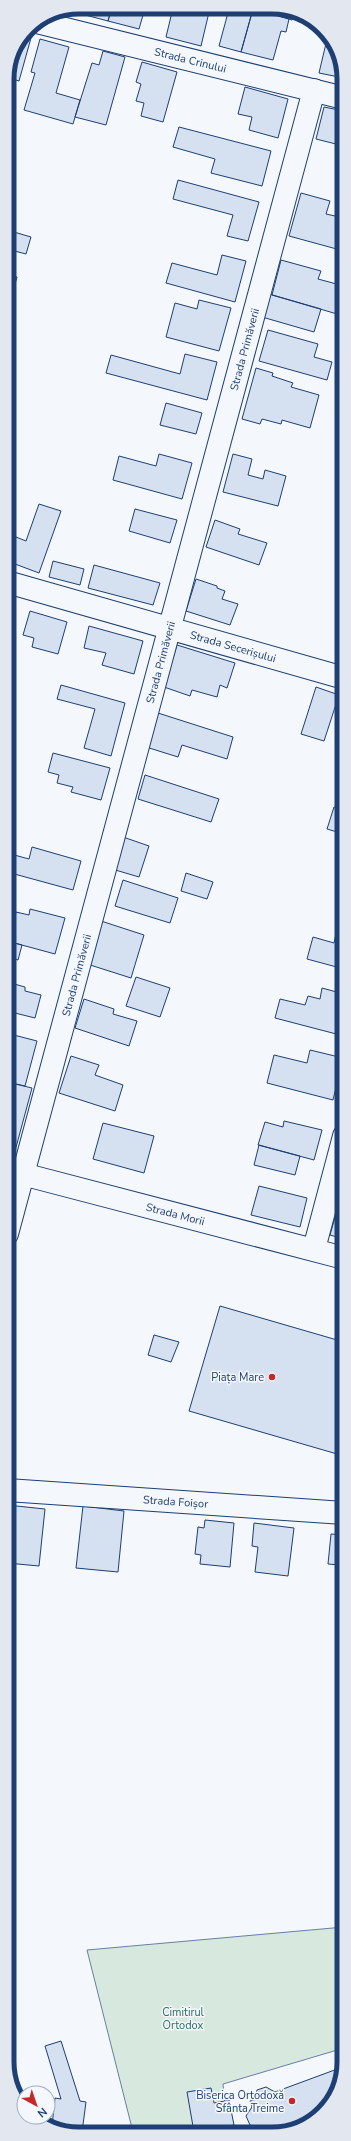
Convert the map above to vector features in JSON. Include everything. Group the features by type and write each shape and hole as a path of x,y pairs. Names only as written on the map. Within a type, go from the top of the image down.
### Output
{"street":[{"name":"Strada Crinului","path":"45,24 337,96"},
{"name":"Strada Primăverii","path":"15,1172 170,629 314,90"},
{"name":"Strada Secerișului","path":"14,584 337,676"},
{"path":"314,1249 337,1162"},
{"name":"Strada Morii","path":"15,1172 337,1256"},
{"name":"Strada Foișor","path":"14,1490 337,1513"}],"green space":[{"name":"Cimitirul Ortodox","path":"337,1928 337,2050 223,2084 227,2127 132,2127 87,1950"}],"building":[{"path":"82,14 110,14 108,21"},
{"path":"110,14 143,14 139,29 108,21"},
{"path":"172,14 209,14 201,46 166,37"},
{"path":"228,14 252,14 241,52 219,46"},
{"path":"252,14 271,14 289,19 286,32 281,31 273,60 241,52"},
{"path":"273,14 289,16 293,17 292,20"},
{"path":"29,38 31,38 19,81 14,79 15,66 19,54"},
{"path":"40,39 69,47 56,93 80,100 73,124 24,110 35,73 31,72"},
{"path":"326,43 335,62 337,77 319,73"},
{"path":"103,51 125,57 106,125 75,117 92,63 99,65"},
{"path":"142,62 177,72 163,122 141,116 144,103 136,101 141,84 136,82"},
{"path":"245,87 288,99 278,138 249,130 252,117 238,114"},
{"path":"324,107 337,110 337,144 316,139"},
{"path":"179,127 271,151 262,186 211,173 215,159 173,147"},
{"path":"178,180 259,202 248,241 227,236 233,215 173,199"},
{"path":"301,193 330,201 326,214 337,216 337,249 289,236"},
{"path":"14,232 31,237 26,254 14,251"},
{"path":"222,255 246,261 235,302 166,283 172,263 217,275"},
{"path":"281,260 321,271 318,279 337,284 337,314 272,295"},
{"path":"14,276 17,277 14,288"},
{"path":"269,294 321,309 314,332 262,317"},
{"path":"199,300 231,308 219,351 166,337 175,303 197,309"},
{"path":"268,330 318,344 314,357 332,362 327,380 259,361"},
{"path":"185,354 217,362 207,400 106,373 111,355 180,374"},
{"path":"256,368 273,373 272,376 293,383 291,387 319,395 310,428 282,420 281,424 262,419 260,424 242,419"},
{"path":"166,403 202,413 196,434 160,425"},
{"path":"159,454 192,463 182,499 113,480 119,456 156,466"},
{"path":"233,454 252,459 248,475 263,479 265,470 286,476 278,506 223,492"},
{"path":"39,504 61,511 39,573 14,564 14,542 16,537 26,541"},
{"path":"135,509 177,520 170,543 129,531"},
{"path":"215,520 240,529 238,534 267,543 259,565 206,547"},
{"path":"53,561 84,569 80,585 49,577"},
{"path":"94,565 160,583 153,605 88,588"},
{"path":"196,579 217,586 217,588 225,591 222,599 238,604 230,625 186,611"},
{"path":"30,611 67,622 58,654 32,647 34,638 23,635"},
{"path":"89,626 143,641 134,674 102,665 106,653 84,648"},
{"path":"177,645 235,663 227,688 220,685 217,697 192,690 190,696 164,687"},
{"path":"61,685 125,703 111,756 84,748 95,709 57,699"},
{"path":"316,687 337,694 337,701 324,741 301,734"},
{"path":"158,713 233,737 227,759 182,745 178,757 146,747"},
{"path":"53,753 110,768 101,800 71,792 73,787 57,783 59,775 48,772"},
{"path":"145,775 219,799 211,822 138,799"},
{"path":"334,807 337,808 337,832 327,829"},
{"path":"123,837 149,846 139,877 112,869"},
{"path":"32,847 81,861 73,890 14,874 14,855 29,859"},
{"path":"186,873 213,882 207,899 181,891"},
{"path":"123,880 178,898 170,923 115,906"},
{"path":"30,909 65,918 55,954 14,943 14,920 16,912 29,915"},
{"path":"101,921 144,935 131,978 87,964"},
{"path":"337,929 337,967 307,959 313,937 334,943"},
{"path":"14,943 22,945 18,960 14,959"},
{"path":"136,977 170,988 160,1017 126,1006"},
{"path":"14,984 25,987 25,991 41,995 35,1018 14,1013"},
{"path":"322,988 337,992 337,1034 275,1018 280,999 305,1005 308,996 320,999"},
{"path":"84,999 114,1009 113,1014 137,1021 129,1046 75,1028"},
{"path":"14,1035 37,1041 25,1086 14,1084"},
{"path":"310,1050 337,1057 337,1083 333,1100 267,1083 274,1055 307,1063"},
{"path":"71,1056 99,1065 95,1075 123,1085 115,1111 59,1093"},
{"path":"14,1084 32,1088 14,1151"},
{"path":"284,1121 322,1130 314,1160 258,1145 265,1122 283,1127"},
{"path":"103,1123 154,1136 144,1173 93,1159"},
{"path":"259,1145 300,1156 295,1175 254,1165"},
{"path":"259,1186 307,1198 300,1227 251,1215"},
{"path":"337,1210 337,1237 330,1235"},
{"name":"Piața Mare","path":"220,1306 337,1340 337,1454 189,1411"},
{"path":"154,1335 179,1342 171,1362 148,1355"},
{"path":"14,1506 45,1509 39,1566 14,1564"},
{"path":"83,1506 124,1511 118,1572 76,1568"},
{"path":"205,1520 234,1523 230,1567 200,1564 201,1555 195,1554 198,1527 204,1528"},
{"path":"254,1523 294,1528 288,1576 255,1572 258,1547 252,1546"},
{"path":"331,1534 337,1534 337,1565 328,1564"},
{"path":"61,2041 80,2101 86,2102 83,2127 66,2126 56,2123 56,2098 61,2099 45,2046"},
{"name":"Biserica Ortodoxă Sfânta Treime","path":"336,2069 334,2083 328,2095 312,2114 287,2125 256,2127 250,2125 246,2116 252,2107 250,2101 254,2100 257,2090 266,2087 275,2092"},
{"path":"211,2088 214,2103 229,2100 234,2125 223,2127 193,2127 187,2092"}],"place":[{"name":"Piața Mare","path":"272,1377"},
{"name":"Biserica Ortodoxă Sfânta Treime","path":"292,2101"}]}
